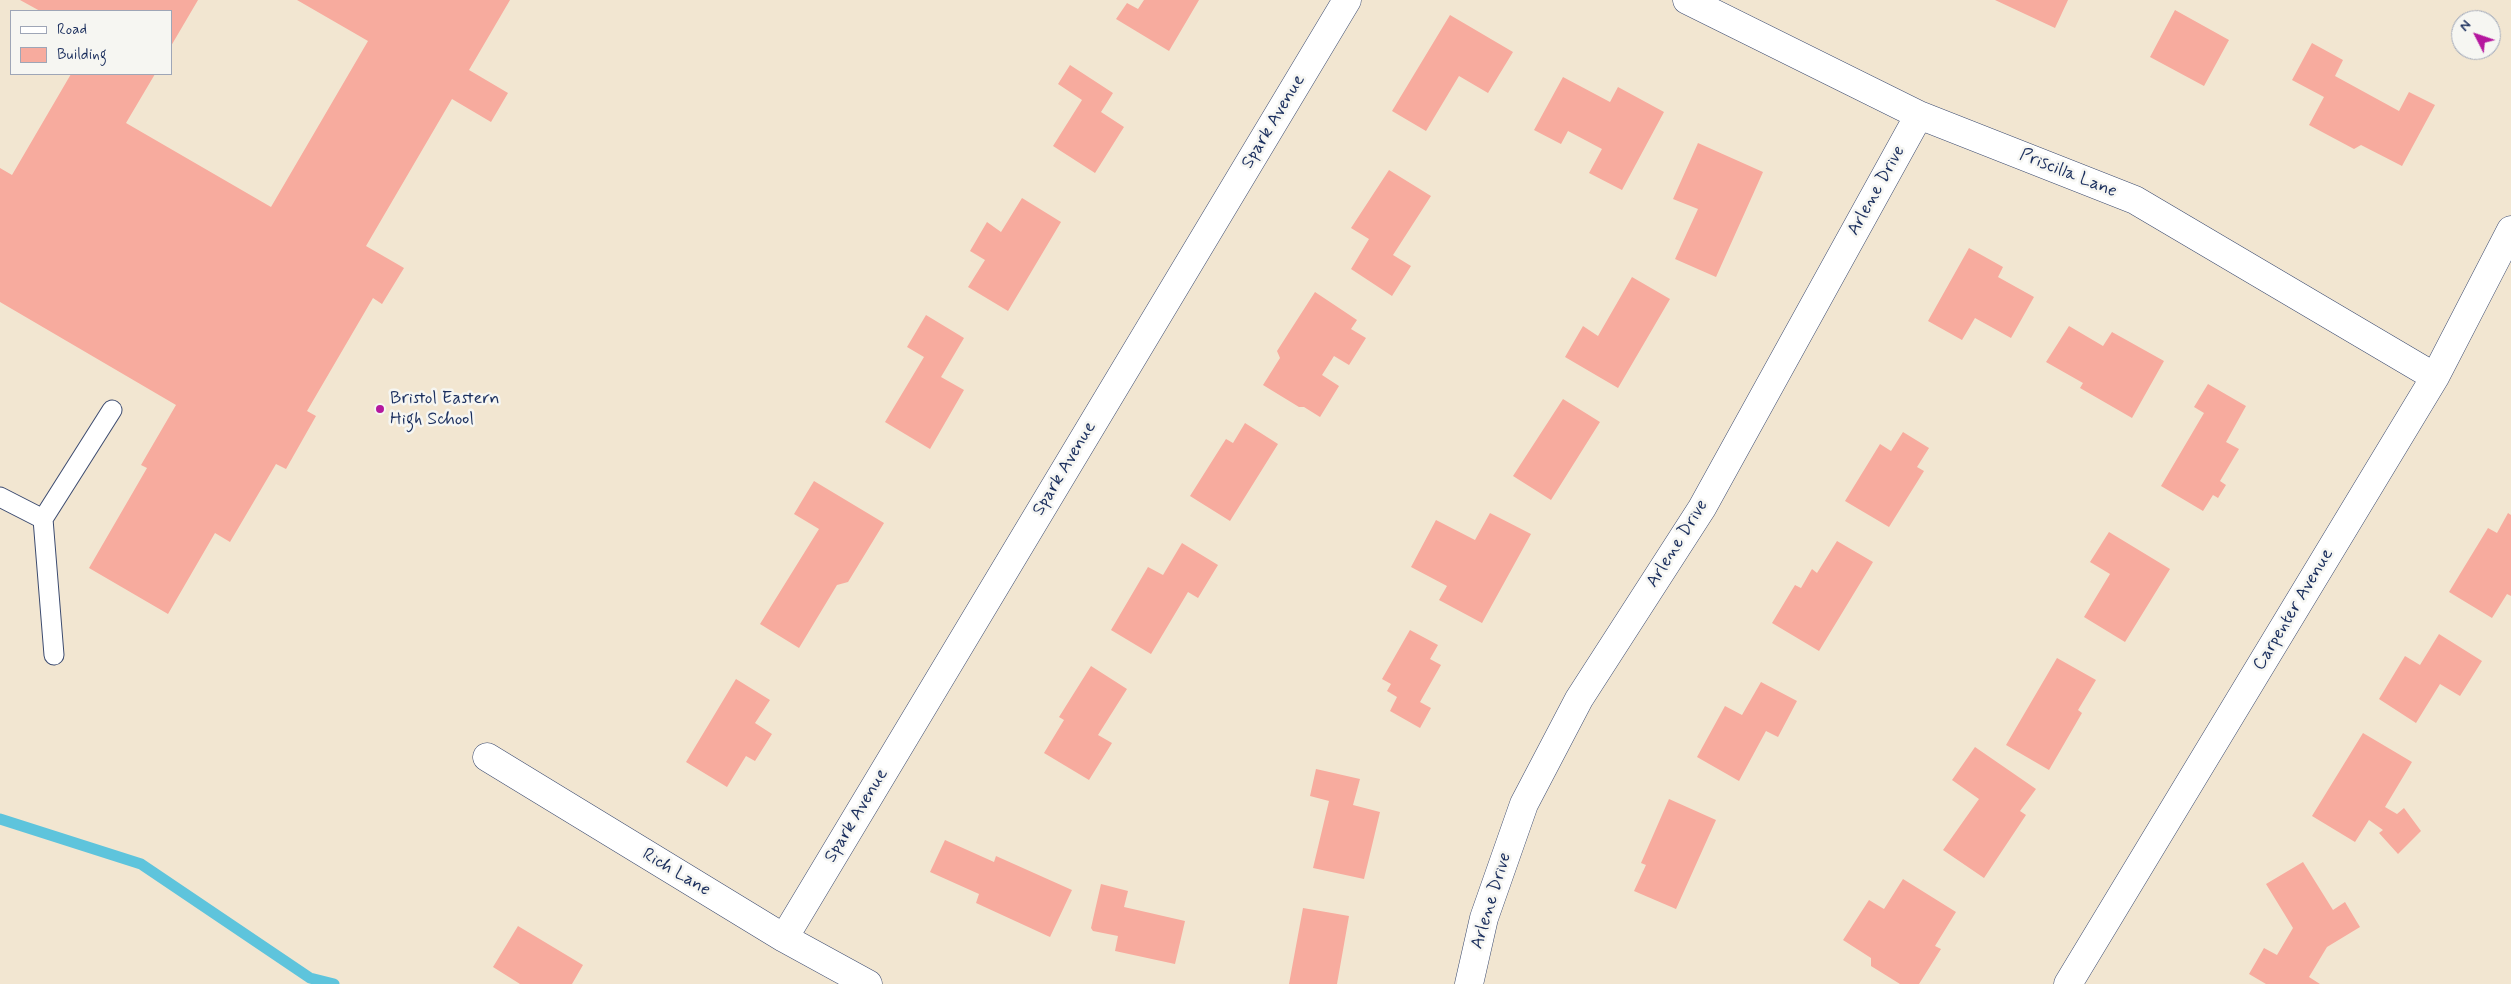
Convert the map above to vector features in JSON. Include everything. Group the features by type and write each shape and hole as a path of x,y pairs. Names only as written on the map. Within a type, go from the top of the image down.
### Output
{"street":[{"name":"Spark Avenue","path":"784,938 1347,0"},
{"name":"Priscilla Lane","path":"1687,0 1918,115 2135,200 2435,377"},
{"name":"Arlene Drive","path":"1469,984 1484,918 1528,796 1579,699 1702,508 1918,115"},
{"name":"Carpenter Avenue","path":"2068,984 2435,377 2511,230"},
{"name":"Rich Lane","path":"487,757 784,938 868,984"}],"lane":[{"path":"54,655 43,519 112,410"},
{"path":"0,497 43,519"}],"building":[{"path":"20,0 198,0 172,44 172,10 38,10"},
{"path":"297,0 510,0 469,70 508,93 491,122 452,99 366,246 404,268 382,304 373,298 307,411 316,416 286,469 276,464 230,542 215,533 168,614 89,568 147,468 141,465 176,405 0,302 0,168 12,175 70,75 154,75 126,123 271,207 368,41"},
{"path":"1144,0 1199,0 1169,51 1116,19 1127,3 1138,9"},
{"path":"1995,0 2068,0 2055,28"},
{"path":"2175,10 2229,40 2204,86 2150,57"},
{"path":"1450,15 1513,52 1488,93 1459,76 1426,131 1392,111"},
{"path":"2312,43 2343,60 2335,76 2399,111 2409,92 2435,105 2402,166 2361,145 2354,149 2309,125 2324,97 2292,80"},
{"path":"1070,65 1113,93 1101,112 1124,127 1095,173 1053,146 1082,100 1058,84"},
{"path":"1563,77 1610,102 1618,87 1664,112 1622,190 1589,173 1602,149 1568,131 1561,144 1534,130"},
{"path":"1698,143 1763,172 1716,277 1675,259 1698,209 1673,199"},
{"path":"1389,170 1431,196 1393,255 1411,266 1392,296 1351,269 1369,239 1351,228"},
{"path":"1022,198 1061,222 1008,311 968,287 985,260 970,251 987,222 1001,232"},
{"path":"1969,248 2003,267 1998,277 2034,297 2011,338 1975,318 1962,340 1928,321"},
{"path":"1632,277 1670,299 1618,388 1565,357 1583,326 1598,336"},
{"path":"1315,292 1357,320 1351,329 1366,338 1349,365 1334,356 1322,375 1339,386 1320,417 1304,407 1299,407 1263,385 1280,358 1277,351"},
{"path":"926,315 964,338 941,377 964,390 930,449 885,422 924,357 907,347"},
{"path":"2069,326 2103,346 2112,332 2164,361 2132,418 2080,388 2083,383 2046,362"},
{"path":"2208,384 2246,406 2226,442 2239,449 2220,481 2226,485 2218,498 2213,495 2203,511 2161,486 2204,413 2194,407"},
{"path":"1563,399 1600,422 1551,500 1513,476"},
{"path":"1245,423 1278,444 1230,521 1190,496 1226,439 1233,443"},
{"path":"1903,432 1929,448 1917,467 1924,471 1889,527 1845,501 1880,444 1891,451"},
{"path":"814,481 884,523 848,582 837,585 799,648 760,624 819,529 794,514"},
{"path":"1490,513 1531,534 1482,623 1439,600 1447,586 1411,567 1436,520 1475,540"},
{"path":"2508,513 2511,515 2511,596 2507,594 2492,618 2449,592 2488,528 2497,533"},
{"path":"2109,532 2170,569 2125,642 2084,617 2110,574 2090,562"},
{"path":"1837,541 1873,562 1819,651 1772,623 1795,585 1801,588 1812,569 1817,573"},
{"path":"1182,543 1218,565 1198,598 1188,592 1151,654 1111,630 1148,567 1163,575"},
{"path":"1410,630 1438,645 1430,659 1441,665 1420,702 1431,708 1420,728 1390,711 1397,697 1387,691 1391,684 1382,679"},
{"path":"2439,634 2482,661 2460,696 2440,684 2416,723 2379,699 2405,656 2420,665"},
{"path":"2057,658 2096,680 2078,710 2082,713 2049,770 2006,745"},
{"path":"1091,666 1127,689 1098,735 1112,743 1089,780 1044,753 1064,720 1059,717"},
{"path":"736,679 770,700 755,723 772,734 755,761 746,756 727,787 686,762"},
{"path":"1761,682 1797,701 1778,737 1766,731 1739,781 1697,757 1725,706 1742,715"},
{"path":"2363,733 2412,762 2385,807 2397,814 2404,808 2421,831 2398,854 2379,833 2383,830 2369,820 2355,842 2312,816"},
{"path":"1975,747 2036,789 2020,811 2026,815 1984,878 1943,850 1979,799 1952,780"},
{"path":"1316,769 1360,779 1353,805 1380,812 1364,879 1313,868 1329,801 1310,796"},
{"path":"1669,799 1716,820 1676,909 1634,891 1646,865 1641,863"},
{"path":"945,840 994,862 996,856 1072,890 1050,937 976,903 979,894 930,872"},
{"path":"2303,862 2333,910 2345,902 2360,927 2327,947 2309,977 2320,984 2266,984 2249,974 2264,948 2277,955 2293,928 2266,884"},
{"path":"1903,879 1956,912 1935,946 1941,949 1919,984 1900,984 1871,966 1871,958 1843,940 1869,900 1884,909"},
{"path":"1101,884 1128,891 1124,907 1185,921 1175,964 1115,951 1118,936 1093,931 1091,928"},
{"path":"1303,908 1349,916 1337,984 1289,984"},
{"path":"518,926 583,965 572,984 520,984 493,967"}],"waterway":[{"path":"0,819 141,864 310,978 334,984"}],"place":[{"name":"Bristol Eastern High School","path":"380,409"}]}
